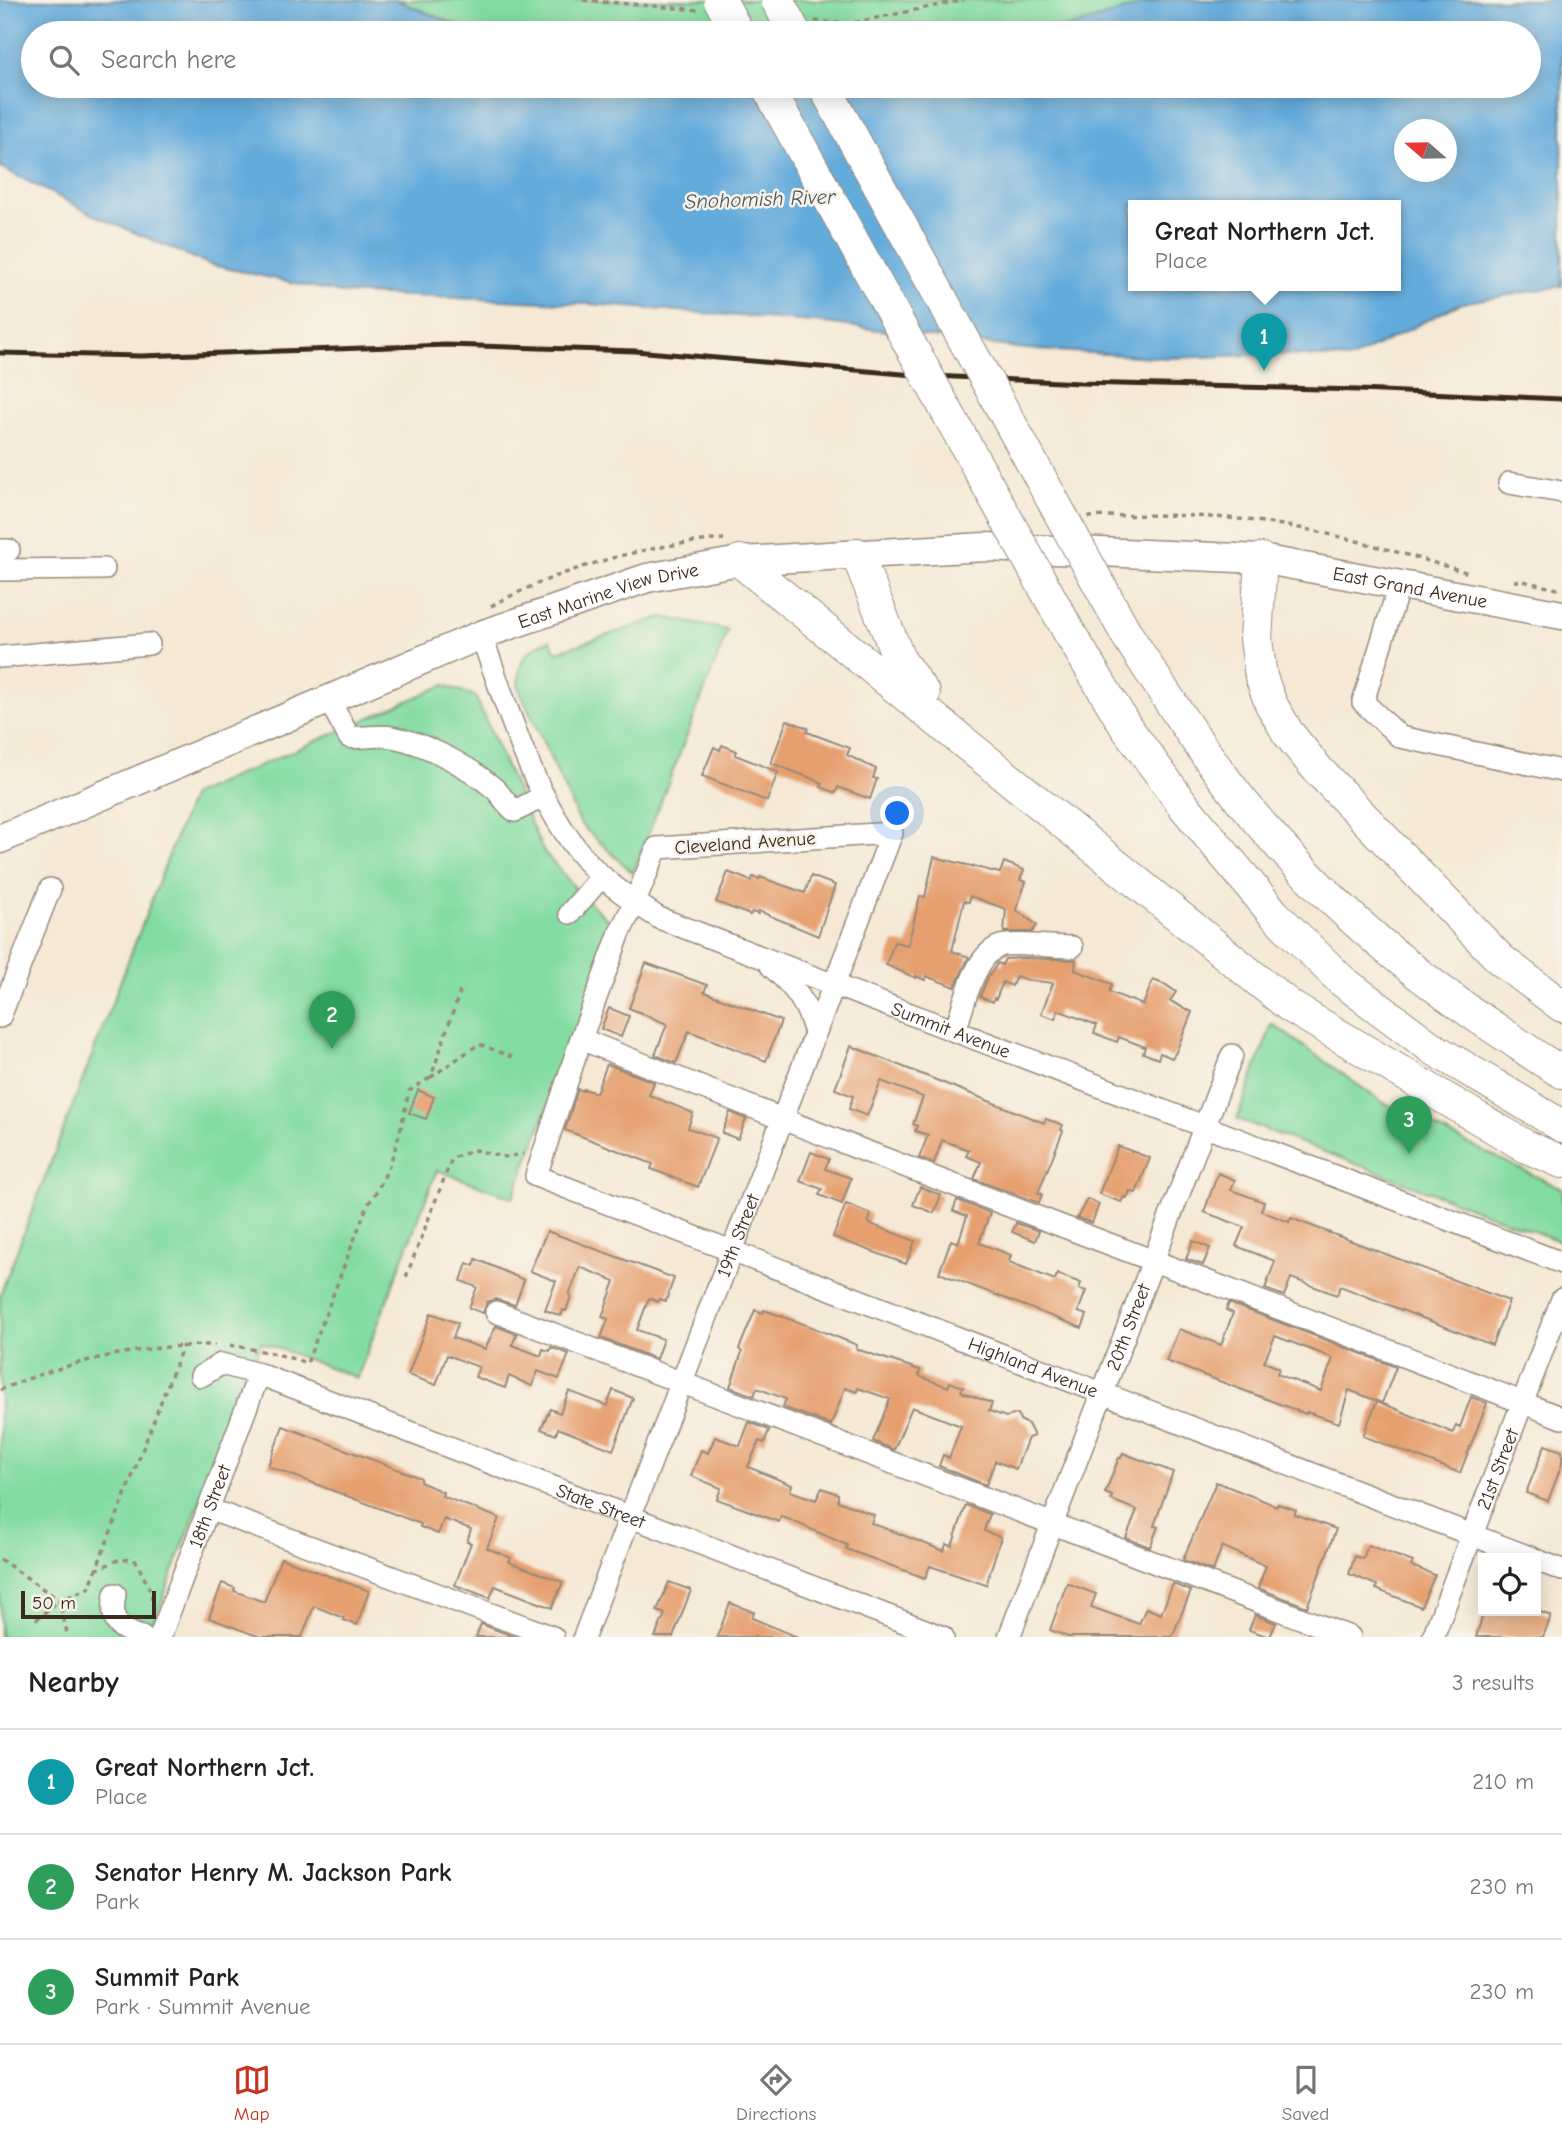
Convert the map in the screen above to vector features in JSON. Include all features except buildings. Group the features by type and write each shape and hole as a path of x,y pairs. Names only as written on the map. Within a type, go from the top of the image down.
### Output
{"highway":[{"path":"720,0 731,21"},
{"path":"777,0 788,21"},
{"path":"774,98 1069,632 1133,737 1184,806 1274,914 1341,980 1432,1048 1562,1126"},
{"path":"831,98 1127,635 1189,732 1272,838 1340,906 1411,968 1467,1011 1562,1072"},
{"path":"857,554 898,659 945,724"},
{"path":"1261,559 1256,639 1261,677 1271,704 1288,733 1318,770 1501,960 1562,1006"},
{"path":"740,561 945,724 1291,1007 1527,1147 1562,1162"}],"main road":[{"name":"East Marine View Drive","path":"0,839 481,635 647,578 740,561 985,547 1261,559"},
{"name":"East Grand Avenue","path":"1261,559 1562,615"}],"street":[{"path":"1509,483 1562,492"},
{"path":"0,570 104,569"},
{"path":"1399,586 1363,702 1400,737 1562,771"},
{"name":"Summit Avenue","path":"481,635 530,766 565,831 594,869 659,918 1562,1263"},
{"path":"0,657 149,644"},
{"path":"329,699 349,737 363,739 390,736 432,750 487,783 515,811 544,796"},
{"name":"Cleveland Avenue","path":"635,902 657,848 892,833"},
{"name":"19th Street","path":"584,1637 892,833"},
{"path":"570,913 602,876"},
{"path":"0,1017 50,889"},
{"path":"539,1167 620,932 635,902"},
{"path":"955,1031 975,973 981,960 990,952 1003,945 1072,947"},
{"path":"762,957 800,995 816,1032"},
{"path":"581,1040 782,1121 1153,1260 1562,1418"},
{"name":"20th Street","path":"1009,1637 1233,1055"},
{"name":"Highland Avenue","path":"539,1167 732,1250 1518,1553"},
{"name":"21st Street","path":"1433,1637 1562,1299"},
{"path":"496,1312 1350,1637"},
{"name":"State Street","path":"201,1376 221,1364 259,1374 943,1637"},
{"name":"18th Street","path":"160,1637 259,1374"},
{"path":"209,1509 553,1637"},
{"name":"Highland Avenue","path":"1541,1562 1562,1570"},
{"path":"116,1594 112,1612 116,1623 125,1631 141,1637"}],"path":[{"path":"431,1077 460,991"},
{"path":"0,1390 77,1363 131,1351 183,1345 236,1345 307,1363 367,1206 380,1188 396,1151 409,1091 479,1044 512,1057"},
{"path":"406,1277 452,1158 475,1150 505,1157 525,1154 539,1167"},
{"path":"36,1620 59,1600 89,1588 183,1345"},
{"path":"0,1559 59,1600 68,1637"},
{"path":"96,1570 120,1559 136,1562 152,1594 141,1637"}],"green space":[{"path":"396,0 1158,0 1092,21 447,21"},
{"path":"662,617 728,630 633,873 581,825 518,687 519,677 522,662 529,652 550,640 556,652"},
{"path":"444,685 475,696 543,851 576,889 616,928 513,1198 437,1170 357,1378 261,1342 148,1637 0,1637 0,1295 192,795"},
{"path":"1272,1024 1382,1102 1562,1189 1562,1242 1237,1119"}],"water":[{"name":"Snohomish River","path":"0,0 396,0 447,21 21,21 21,98 1541,98 1541,21 1089,21 1158,0 1562,0 1562,286 1461,303 1351,359 1275,354 1170,358 1025,349 825,323 590,304 341,293 211,265 96,216 0,167"}],"railway":[{"path":"0,353 142,356 446,345 635,351 914,375 1562,399"}],"place":[{"name":"Great Northern Jct.","path":"1264,371"},
{"name":"Senator Henry M. Jackson Park","path":"332,1049"},
{"name":"Summit Park","path":"1409,1154"}]}
